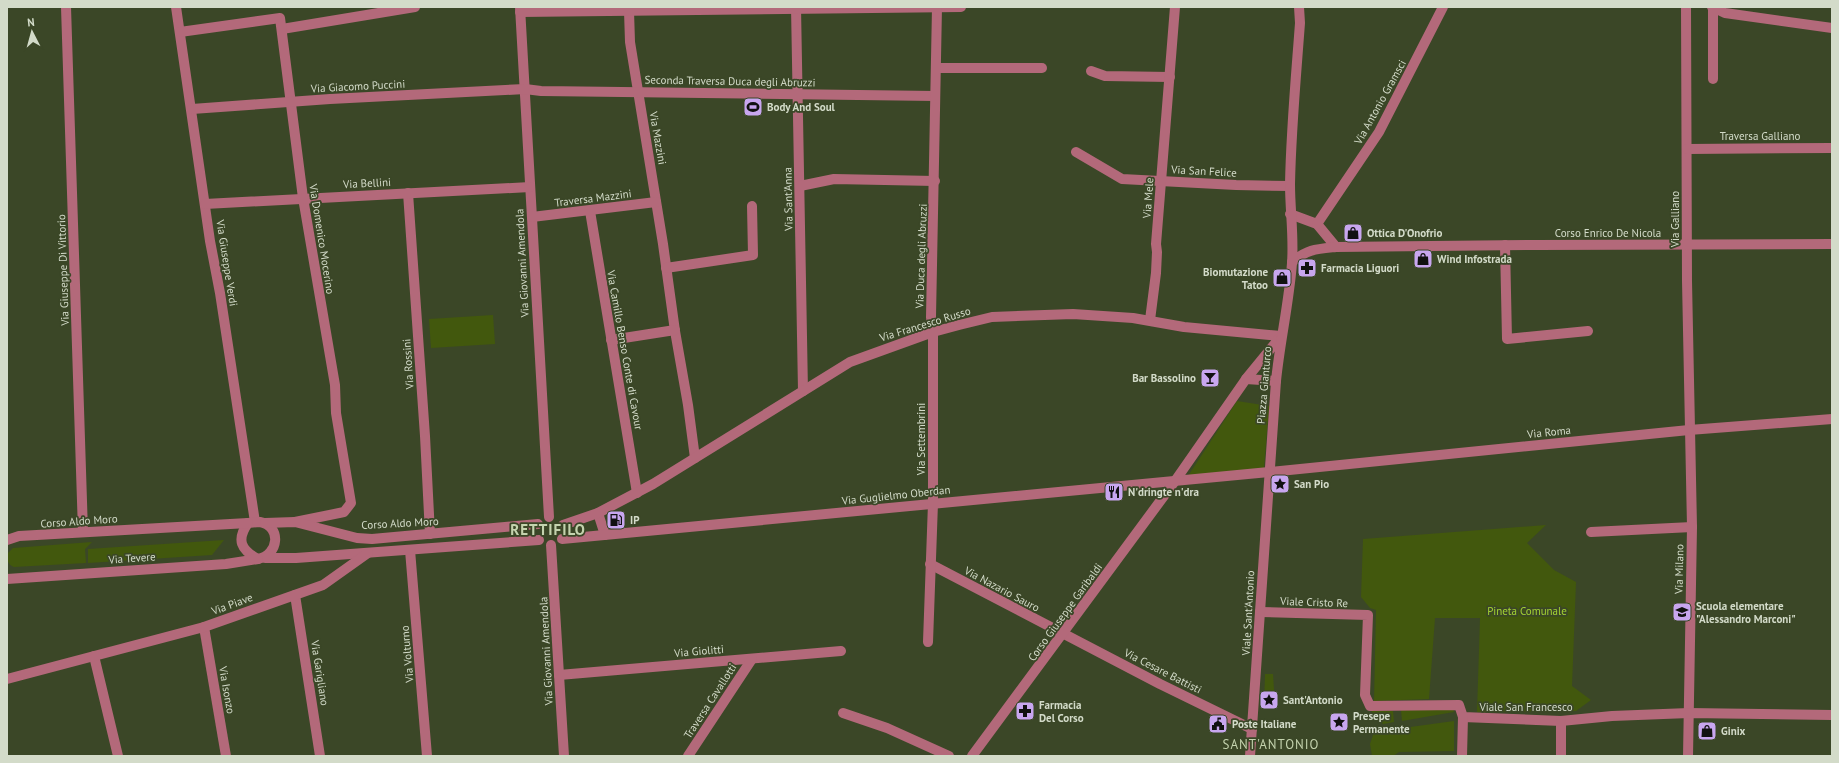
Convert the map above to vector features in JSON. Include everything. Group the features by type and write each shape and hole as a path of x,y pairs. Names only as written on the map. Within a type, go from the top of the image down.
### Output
{"street":[{"name":"Via Giuseppe Di Vittorio","path":"66,7 83,532"},
{"name":"Via Giuseppe Verdi","path":"176,7 205,204 256,523"},
{"path":"180,32 280,18 282,29 415,7"},
{"path":"520,10 629,11 796,7 961,7"},
{"name":"Via Sant'Anna","path":"796,7 804,391"},
{"name":"Via Mele","path":"1150,320 1156,273 1156,244 1175,7"},
{"path":"1281,336 1284,324 1292,262 1293,243 1290,214 1290,186 1300,23 1299,7"},
{"name":"Via Antonio Gramsci","path":"1317,224 1379,132 1443,7"},
{"name":"Via Galliano","path":"1686,7 1688,149 1688,430"},
{"path":"1713,79 1712,7 1725,13 1832,28"},
{"name":"Via Duca degli Abruzzi","path":"933,332 931,316 937,8"},
{"name":"Via Giovanni Amendola","path":"520,10 549,517"},
{"name":"Via Mazzini","path":"629,11 630,42 695,458"},
{"name":"Via Domenico Mocerino","path":"282,29 303,198 335,385 336,413 351,503 344,512 295,522"},
{"path":"936,68 1042,68"},
{"path":"1091,71 1105,76 1170,77"},
{"name":"Seconda Traversa Duca degli Abruzzi","path":"525,89 541,91 936,96"},
{"name":"Via Giacomo Puccini","path":"192,109 525,89"},
{"name":"Traversa Galliano","path":"1688,149 1832,148"},
{"name":"Via San Felice","path":"1076,152 1122,179 1236,185 1290,186"},
{"path":"800,186 834,179 934,181"},
{"name":"Via Bellini","path":"205,204 530,187"},
{"name":"Via Rossini","path":"408,193 425,436 430,534"},
{"name":"Traversa Mazzini","path":"532,217 656,202"},
{"path":"666,268 753,255 752,206"},
{"name":"Via Camillo Benso Conte di Cavour","path":"590,211 637,493"},
{"path":"1290,214 1317,224 1336,247"},
{"name":"Corso Enrico De Nicola","path":"1292,262 1303,253 1313,249 1336,247 1832,244"},
{"path":"1504,245 1507,339 1588,331"},
{"name":"Via Francesco Russo","path":"563,525 598,514 618,504 850,362 933,332 992,317 1041,314 1074,314 1150,320 1184,327 1281,336"},
{"path":"611,340 675,330"},
{"name":"Via Settembrini","path":"928,642 933,503 933,332"},
{"name":"Piazza Gianturco","path":"1175,481 1246,379 1281,336"},
{"name":"Piazza Gianturco","path":"1269,472 1281,336"},
{"path":"1246,379 1276,381"},
{"name":"Via Roma","path":"1269,472 1688,430 1832,419"},
{"name":"Via Milano","path":"1688,430 1692,527 1688,756"},
{"path":"1175,481 1269,472"},
{"name":"Viale Sant'Antonio","path":"1250,756 1269,472"},
{"name":"Via Guglielmo Oberdan","path":"562,538 620,534 1175,481"},
{"name":"Corso Giuseppe Garibaldi","path":"972,756 1064,634 1175,481"},
{"path":"598,514 606,535"},
{"path":"549,517 556,518 565,529 560,542 551,545 542,543 536,532 538,524 542,519 549,517"},
{"name":"Corso Aldo Moro","path":"7,540 19,536 295,522 357,538 372,539 538,524"},
{"path":"256,523 276,533 273,550 261,558 248,554 242,547 242,537 256,523"},
{"path":"1591,532 1692,527"},
{"path":"368,553 539,540"},
{"name":"Via Giovanni Amendola","path":"551,545 564,756"},
{"name":"Via Volturno","path":"410,550 427,756"},
{"name":"Via Tevere","path":"8,578 226,564 261,558 277,559 368,553"},
{"name":"Via Piave","path":"7,679 204,627 296,595 323,585 368,553"},
{"name":"Via Nazario Sauro","path":"930,564 1064,634"},
{"name":"Via Garigliano","path":"296,595 320,756"},
{"name":"Viale Cristo Re","path":"1260,612 1368,615 1364,695 1370,706 1459,705 1463,717"},
{"name":"Via Isonzo","path":"204,627 226,756"},
{"name":"Via Cesare Battisti","path":"1064,634 1252,729"},
{"name":"Via Giolitti","path":"559,675 841,651"},
{"path":"94,656 118,756"},
{"name":"Traversa Cavallotti","path":"688,756 752,659"},
{"path":"843,713 887,728 949,756"},
{"name":"Viale San Francesco","path":"1463,717 1561,721 1612,716 1689,713 1832,715"},
{"path":"1462,756 1463,717"},
{"path":"1561,721 1561,756"}],"green space":[{"path":"493,315 495,344 431,348 429,319"},
{"path":"1237,401 1269,406 1264,468 1188,476"},
{"name":"Pineta Comunale","path":"1546,525 1527,543 1554,570 1576,582 1572,686 1591,700 1576,711 1477,712 1480,618 1435,618 1429,699 1374,701 1376,610 1370,608 1361,597 1363,539"},
{"path":"224,540 212,555 88,563 88,549"},
{"path":"92,542 85,549 86,563 14,567 9,564 8,560 7,554 13,548"},
{"path":"1265,674 1273,674 1275,705 1264,707"},
{"path":"1453,709 1454,712 1402,721 1401,710"},
{"path":"1371,711 1393,711 1394,722 1383,724"},
{"path":"1454,721 1454,751 1399,752 1393,756 1372,756 1370,744 1374,732"}],"place":[{"name":"Body And Soul","path":"753,107"},
{"name":"Ottica D'Onofrio","path":"1353,233"},
{"name":"Wind Infostrada","path":"1423,259"},
{"name":"Farmacia Liguori","path":"1307,268"},
{"name":"Biomutazione Tatoo","path":"1282,278"},
{"name":"Bar Bassolino","path":"1210,378"},
{"name":"San Pio","path":"1280,484"},
{"name":"N'dringte n'dra","path":"1114,492"},
{"name":"IP","path":"616,520"},
{"name":"Scuola elementare \"Alessandro Marconi\"","path":"1682,612"},
{"name":"Sant'Antonio","path":"1269,700"},
{"name":"Farmacia Del Corso","path":"1025,711"},
{"name":"Presepe Permanente","path":"1339,722"},
{"name":"Poste Italiane","path":"1218,724"},
{"name":"Ginix","path":"1707,731"}],"district":[{"name":"RETTIFILO","path":"548,530"},
{"name":"SANT'ANTONIO","path":"1271,744"}]}
